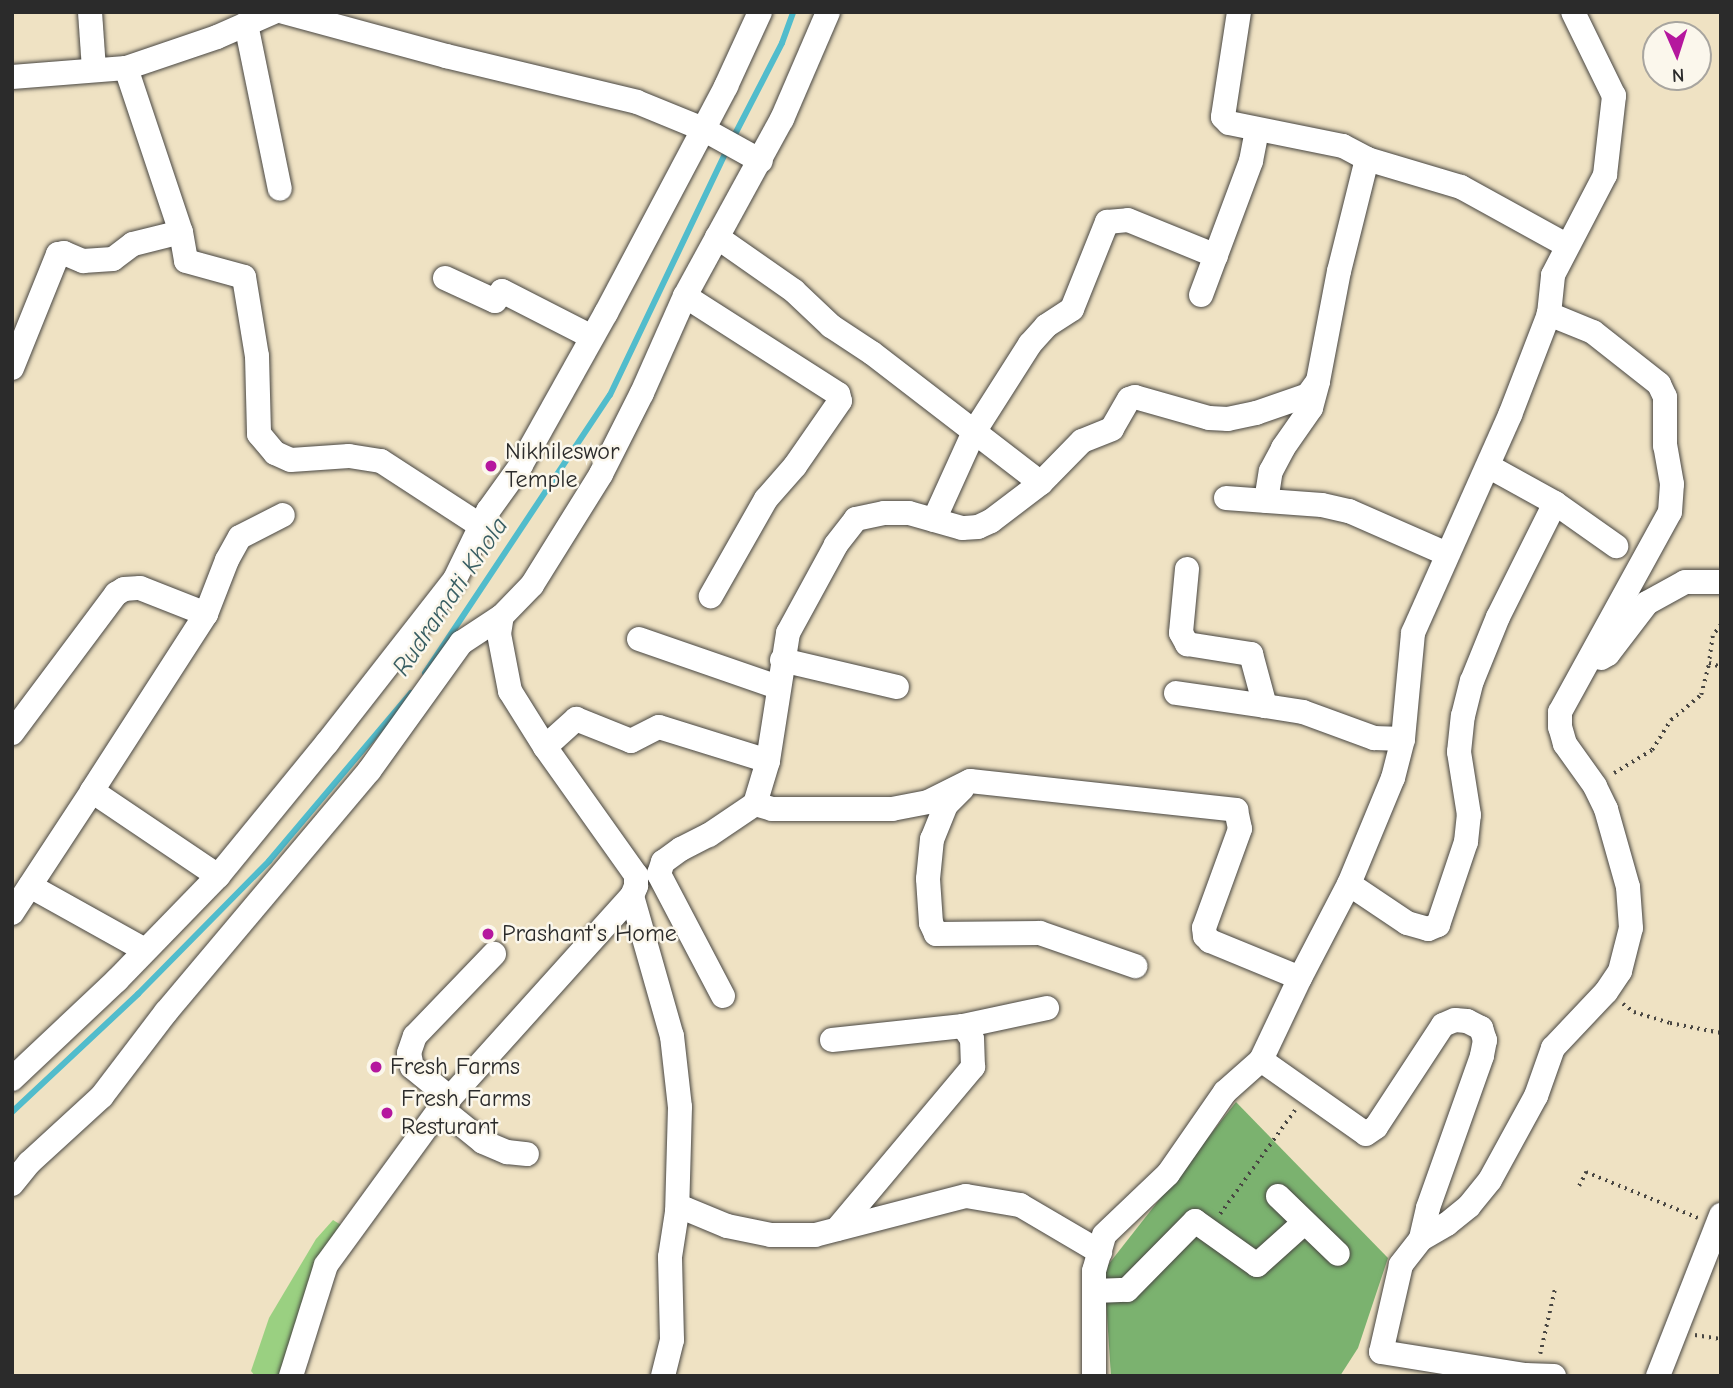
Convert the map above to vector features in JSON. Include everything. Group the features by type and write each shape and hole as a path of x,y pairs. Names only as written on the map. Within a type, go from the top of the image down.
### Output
{"street":[{"path":"90,12 94,69"},
{"path":"12,77 125,68 274,12"},
{"path":"284,12 446,56 637,102 709,133 753,156"},
{"path":"12,1079 218,876 455,579 481,526 521,464 709,133 760,12"},
{"path":"12,1184 29,1163 102,1096 166,1012 369,771 461,643 502,616 532,585 601,474 642,393 685,296 717,237 753,156 828,12"},
{"path":"1239,12 1223,117 1229,123 1343,146 1367,159 1461,187 1566,245"},
{"path":"1094,1376 1094,1271 1104,1235 1168,1174 1225,1092 1261,1060 1349,884 1394,778 1403,739 1413,633 1488,466 1549,314 1553,275 1566,245 1605,175 1614,96 1573,12"},
{"path":"246,24 280,189"},
{"path":"125,68 181,232 186,261 244,277 257,356 259,434 275,453 290,460 349,456 381,461 481,526"},
{"path":"1201,295 1251,161 1257,130"},
{"path":"1266,501 1271,471 1283,448 1311,408 1339,271 1367,159"},
{"path":"934,520 974,432 1030,344 1046,326 1072,309 1107,222 1128,220 1216,256"},
{"path":"12,368 58,254 64,253 83,261 113,258 133,244 181,232"},
{"path":"717,237 794,291 831,326 872,353 1041,483"},
{"path":"445,278 495,301 502,291 592,337"},
{"path":"685,296 838,394 840,401 795,466 766,499 711,596"},
{"path":"1545,1375 1381,1352 1401,1265 1421,1239 1447,1224 1469,1206 1490,1180 1536,1096 1553,1048 1606,992 1620,971 1628,946 1630,906 1615,837 1595,786 1565,744 1560,727 1560,712 1670,512 1672,484 1665,446 1665,397 1659,384 1593,332 1549,314"},
{"path":"723,996 659,874 663,863 681,849 709,835 755,804 768,761 788,633 836,545 856,519 884,513 909,513 962,528 978,527 991,521 1041,483 1082,440 1112,429 1129,399 1148,399 1209,418 1228,419 1256,413 1308,395 1318,381"},
{"path":"1488,466 1555,503 1616,546"},
{"path":"1226,498 1349,511 1447,554"},
{"path":"1349,884 1407,923 1428,929 1438,925 1466,842 1469,815 1459,752 1462,716 1472,681 1498,617 1555,503"},
{"path":"12,913 206,614 227,560 240,537 283,515"},
{"path":"1187,569 1181,633 1187,644 1246,651 1251,654 1265,706"},
{"path":"1590,658 1600,659 1608,654 1647,603 1666,591 1685,582 1721,582"},
{"path":"12,733 116,594 124,589 141,588 206,614"},
{"path":"502,616 499,634 510,691 545,747 636,875 632,896 672,1036 680,1107 677,1212 670,1257 672,1340 663,1376"},
{"path":"639,639 778,687"},
{"path":"782,660 897,688"},
{"path":"1176,693 1303,712 1374,738 1403,739"},
{"path":"545,747 576,719 631,741 659,727 768,761"},
{"path":"755,804 772,809 892,809 928,802 970,781 1236,810 1240,829 1204,928 1205,936 1210,941 1300,978"},
{"path":"970,781 946,805 932,839 928,879 931,923 936,934 1040,933 1135,966"},
{"path":"92,791 218,876"},
{"path":"30,886 145,950"},
{"path":"291,1376 326,1265 445,1103 632,896"},
{"path":"494,954 415,1037 408,1054 412,1067 482,1142 508,1152 527,1154"},
{"path":"831,1040 963,1026 1047,1008"},
{"path":"1261,1060 1308,1091 1360,1132 1372,1132 1443,1025 1455,1020 1467,1021 1481,1028 1485,1040 1482,1056 1428,1208 1421,1239"},
{"path":"837,1229 973,1066 972,1039 963,1026"},
{"path":"677,1212 686,1209 727,1226 771,1235 815,1235 966,1196 1020,1205 1100,1252"},
{"path":"1278,1196 1338,1254"},
{"path":"1658,1376 1719,1220"},
{"path":"1094,1291 1126,1290 1195,1221 1257,1265 1306,1222"}],"path":[{"path":"1595,786 1652,750 1671,720 1702,695 1713,636 1721,625"},
{"path":"1709,663 1721,667"},
{"path":"1606,992 1634,1012 1721,1033"},
{"path":"1209,1230 1308,1091"},
{"path":"1578,1186 1586,1172 1655,1203 1719,1220"},
{"path":"1545,1375 1555,1287"}],"green space":[{"path":"1236,1102 1388,1258 1358,1348 1340,1376 1111,1376 1104,1270"},
{"path":"333,1220 346,1228 279,1376 255,1376 251,1371 269,1318 316,1239"}],"waterway":[{"name":"Rudramati Khola","path":"732,140 782,43 793,12"},
{"name":"Rudramati Khola","path":"425,673 610,395 727,150"},
{"name":"Rudramati Khola","path":"12,1112 138,994 269,861 411,693"}],"place":[{"name":"Nikhileswor Temple","path":"491,466"},
{"name":"Prashant's Home","path":"488,934"},
{"name":"Fresh Farms","path":"376,1067"},
{"name":"Fresh Farms Resturant","path":"387,1113"}]}
